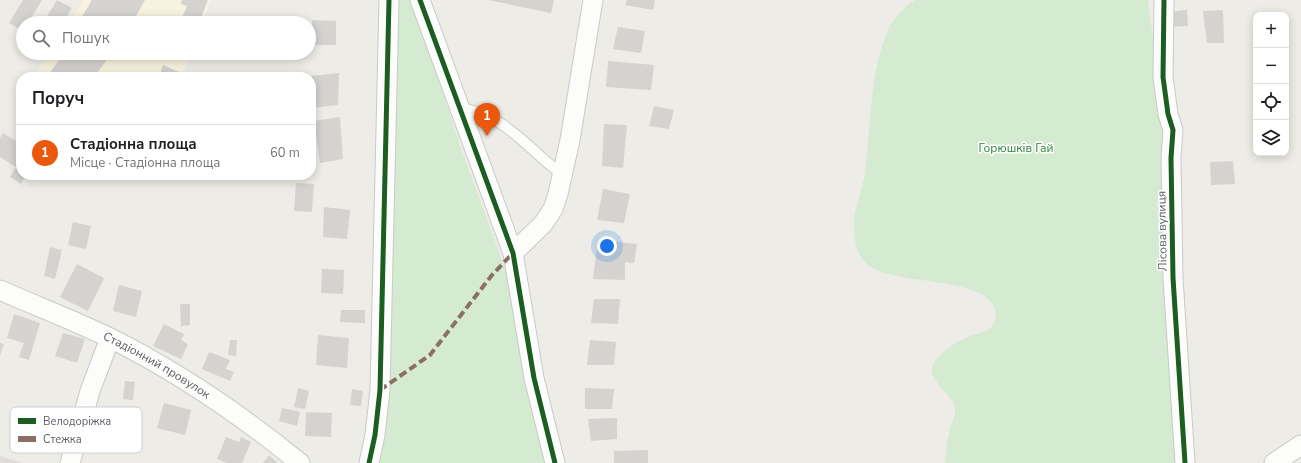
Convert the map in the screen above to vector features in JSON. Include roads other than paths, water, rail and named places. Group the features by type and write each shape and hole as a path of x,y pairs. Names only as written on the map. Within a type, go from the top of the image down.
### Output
{"street":[{"path":"369,463 376,428 380,383 389,0"},
{"path":"420,0 513,253 534,378 555,463"},
{"path":"513,253 543,224 553,209 563,175 593,0"},
{"name":"Лісова вулиця","path":"1164,0 1163,77 1168,114 1173,130 1171,158 1173,278 1185,463"},
{"name":"Стадіонний провулок","path":"0,290 110,338 150,360 204,392 249,423 300,463"},
{"path":"85,407 110,338"},
{"path":"1274,463 1301,444"},
{"path":"70,463 73,453"}],"lane":[{"path":"460,108 481,112 516,133 563,175"}],"place":[{"name":"Стадіонна площа","path":"487,136"}],"park label":[{"name":"Горюшків Гай","path":"1016,148"}]}
